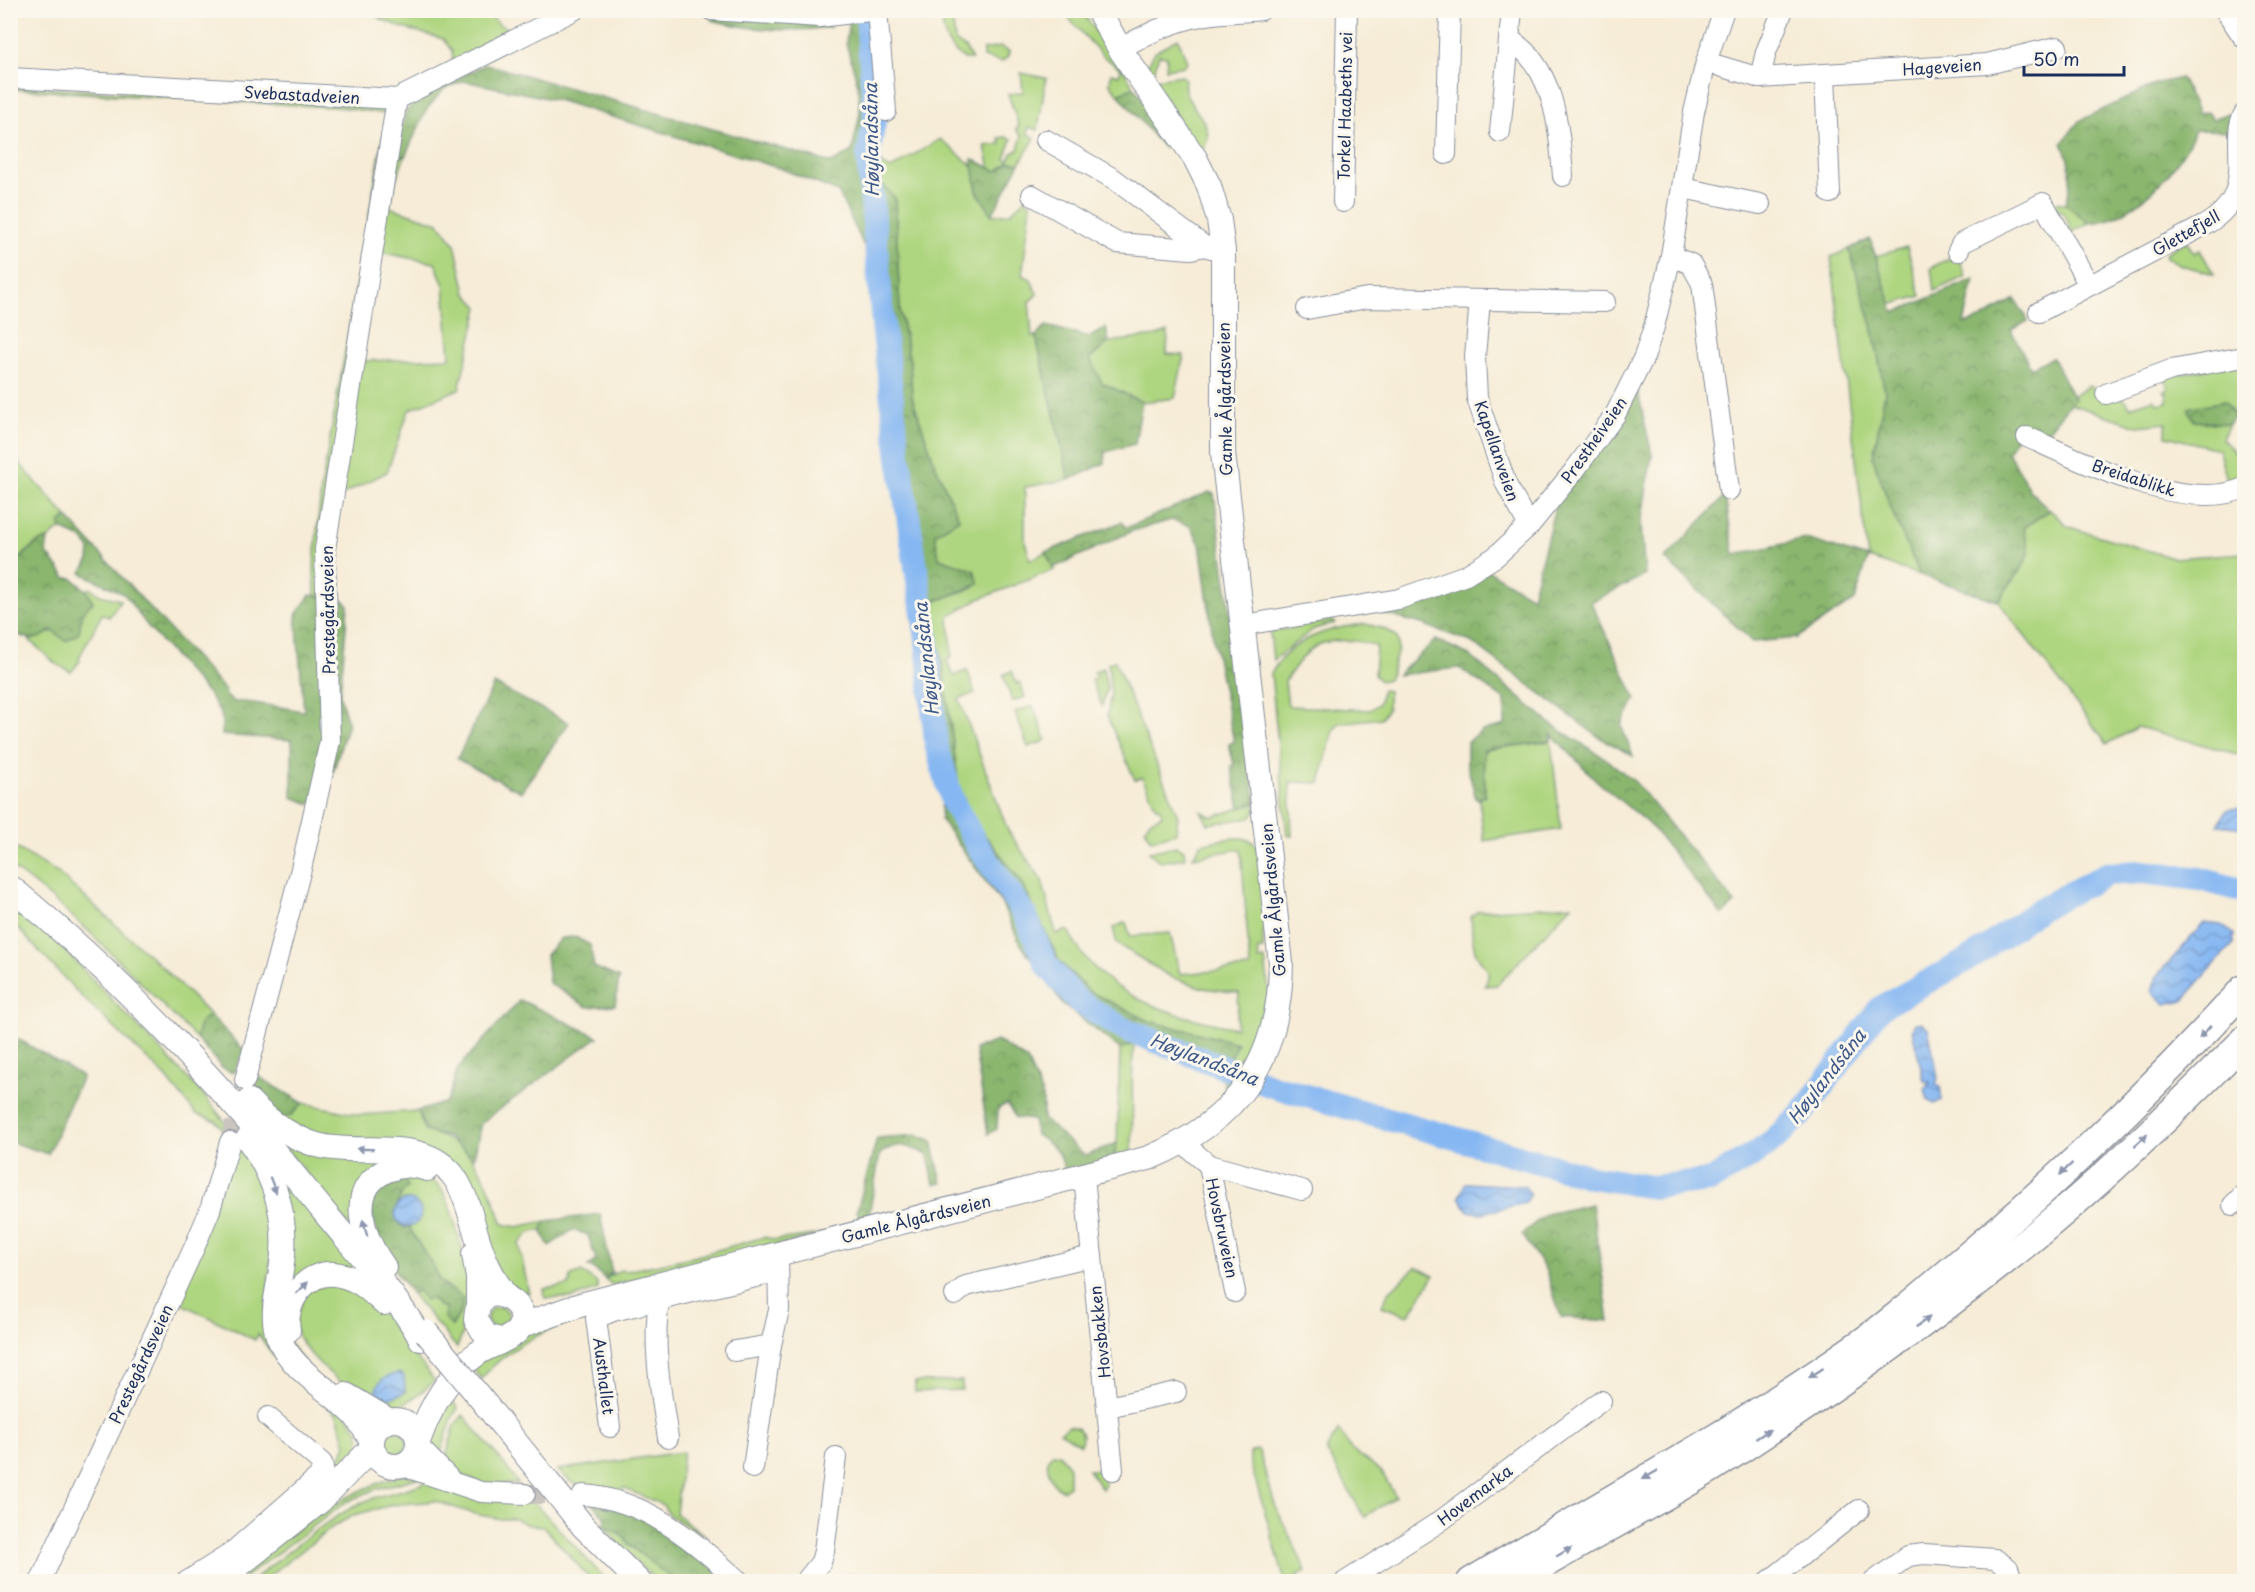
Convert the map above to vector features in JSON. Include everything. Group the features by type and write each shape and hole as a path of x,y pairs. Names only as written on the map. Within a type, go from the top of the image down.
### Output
{"highway":[{"path":"1994,1252 2244,989"},
{"path":"1514,1581 1714,1466 1797,1412 1970,1271 2149,1133 2244,1041"},
{"path":"1472,1581 1705,1443 1850,1352 1898,1316 1970,1271"}],"main road":[{"name":"Gamle Ålgårdsveien","path":"418,1443 426,1417 455,1376 469,1360 511,1333 580,1305 778,1262 1130,1165 1186,1141 1225,1111 1254,1075 1276,1020 1281,963 1223,453 1214,248 1215,204 1203,173 1182,138 1120,49 1098,10"},
{"path":"10,887 92,958 170,1035 275,1152 482,1408 577,1531 624,1581"},
{"path":"170,1035 200,1050 257,1110 294,1136 319,1146 413,1152 440,1163 452,1174 460,1187 485,1261 508,1297 519,1308 511,1333 487,1337 477,1314 478,1278 474,1254 456,1200 445,1182 432,1171 418,1165 389,1168 377,1176 362,1200 365,1233 372,1248 405,1294 420,1331"},
{"path":"170,1035 183,1064 242,1129 273,1182 282,1215 284,1239 274,1311 279,1338 293,1360 352,1412 383,1463 397,1466"},
{"path":"320,1501 414,1458 418,1443 415,1430 407,1422 392,1420 351,1399 304,1359 289,1333 286,1320 289,1306 296,1292 308,1282 337,1274 367,1287 420,1331"},
{"path":"218,1581 320,1501 372,1444 375,1430 392,1420 436,1385 460,1352 477,1314 492,1295 508,1297"},
{"name":"Gamle Ålgårdsveien","path":"508,1297 532,1303 580,1305"},
{"path":"482,1408 558,1497 609,1553 639,1581"}],"street":[{"name":"Svebastadveien","path":"10,78 397,99 574,10"},
{"path":"711,10 780,16 854,15 876,11 886,111"},
{"path":"1120,49 1144,35 1180,21 1213,14 1261,10"},
{"name":"Torkel Haabeths vei","path":"1343,202 1347,10"},
{"path":"1446,154 1450,10"},
{"path":"1500,132 1512,10"},
{"name":"Prestheiveien","path":"1244,625 1399,600 1466,575 1495,557 1529,526 1574,471 1615,415 1629,389 1654,327 1671,256 1694,112 1706,62 1724,10"},
{"path":"1760,78 1766,52 1783,10"},
{"path":"2225,10 2244,38"},
{"path":"1509,39 1530,56 1548,89 1560,143 1563,176"},
{"name":"Hageveien","path":"1706,62 1760,78 1987,64 2057,47"},
{"path":"1825,75 1830,193"},
{"name":"Prestegårdsveien","path":"245,1080 301,869 330,741 325,549 397,99"},
{"name":"Glettefjell","path":"2040,312 2205,225 2227,209 2236,191 2239,178 2239,132 2244,114"},
{"path":"1046,140 1133,192 1214,248"},
{"path":"1683,188 1760,204"},
{"path":"1032,195 1117,243 1191,249 1214,248"},
{"path":"1958,250 1962,243 2043,203 2089,285"},
{"path":"1671,256 1691,264 1702,284 1729,490"},
{"path":"1307,309 1367,298 1605,302"},
{"name":"Kapellanveien","path":"1480,300 1475,357 1477,398 1506,484 1529,526"},
{"path":"2106,394 2171,370 2244,357"},
{"name":"Breidablikk","path":"2027,437 2106,471 2179,493 2220,496 2244,488"},
{"name":"Hovsbruveien","path":"1186,1141 1191,1150 1209,1165 1302,1190"},
{"name":"Prestegårdsveien","path":"40,1581 194,1248 210,1210 230,1142"},
{"name":"Hovsbruveien","path":"1209,1165 1235,1292"},
{"name":"Hovsbakken","path":"1084,1176 1113,1470"},
{"path":"955,1295 966,1287 1092,1256"},
{"path":"753,1468 771,1345 779,1310 778,1262"},
{"name":"Austhallet","path":"610,1427 596,1318 764,1275 778,1262"},
{"path":"659,1301 656,1316 658,1372 668,1438"},
{"path":"735,1351 771,1345"},
{"path":"1108,1407 1176,1392"},
{"name":"Hovemarka","path":"1345,1581 1383,1560 1439,1522 1601,1401"},
{"path":"186,1581 230,1554 318,1477 324,1469 322,1463 268,1417"},
{"path":"418,1443 450,1480"},
{"path":"805,1581 821,1562 824,1551 836,1457"},
{"path":"397,1466 450,1480 481,1492 525,1494"},
{"path":"583,1494 622,1501 666,1523 684,1534 740,1581"},
{"path":"1768,1581 1859,1510"},
{"path":"1873,1581 1902,1559 1914,1554 1995,1559 2008,1568 2013,1581"}],"green space":[{"path":"377,10 489,11 499,24 515,30 453,64 452,51 443,39 400,27 375,16"},
{"path":"944,10 984,11 957,17 953,24 955,41 965,48 972,59 965,59 949,45 943,25"},
{"path":"1062,11 1081,11 1115,56 1134,87 1118,94 1110,84 1111,73 1119,75 1121,69 1105,58"},
{"path":"714,17 825,23 830,27 770,30 711,20"},
{"path":"866,17 873,46 880,106 873,159 877,179 895,198 900,311 910,362 912,397 934,462 959,519 935,534 939,558 974,570 979,584 931,603 942,661 959,788 975,823 1021,881 1059,961 1090,992 1149,1021 1237,1043 1223,1076 1140,1041 1120,1049 1063,1004 1020,943 1002,904 941,820 942,794 869,256 838,192 782,169 557,100 464,81 444,89 427,109 405,156 393,156 406,112 416,99 486,64 832,163 852,151 860,114 858,85 846,43 849,19"},
{"path":"1178,38 1187,62 1184,66 1166,69 1167,56 1159,55 1153,75 1156,79 1182,75 1188,98 1204,122 1207,131 1207,140 1203,149 1196,148 1146,68 1155,52"},
{"path":"1000,47 1009,51 1008,57 1001,62 983,57 983,50"},
{"path":"1021,73 1046,78 1038,130 1029,127 1027,133 1035,138 1020,163 1008,162 997,172 990,169 985,146 1001,144 999,138 1007,137 1012,139 1005,159 1009,160 1012,153 1018,150 1022,136 1016,129 1019,126 1008,94 1023,92"},
{"path":"2181,78 2198,114 2208,112 2213,120 2227,113 2236,119 2232,131 2195,130 2178,161 2153,190 2122,213 2106,220 2089,223 2066,204 2070,173 2062,143 2079,121 2158,83"},
{"path":"10,86 383,107 386,114 348,108 11,89"},
{"path":"1134,87 1169,134 1163,147 1118,94"},
{"path":"383,136 321,597 315,596 314,566 321,489"},
{"path":"940,139 974,167 977,191 992,215 1010,213 1026,198 1031,205 1022,275 1031,279 1037,294 1029,302 1032,336 1036,336 1069,480 1025,487 1025,541 1030,560 1046,552 1054,570 979,599 949,616 952,657 947,661 954,676 967,670 975,693 959,699 1008,831 1042,880 1056,934 1068,930 1081,953 1118,987 1162,1009 1236,1028 1239,993 1203,988 1171,977 1117,944 1113,928 1126,922 1130,936 1170,933 1180,974 1250,968 1241,849 1193,857 1201,844 1227,839 1246,839 1257,847 1264,890 1263,949 1258,949 1259,960 1265,959 1270,1001 1253,1057 1226,1094 1223,1076 1237,1043 1149,1021 1090,992 1059,961 1021,881 975,823 959,788 942,661 930,603 975,587 974,570 939,558 934,534 959,519 934,462 912,397 910,362 900,311 895,198 877,179 873,159 891,169"},
{"path":"393,156 405,156 396,178 389,207 439,223 455,244 466,293 479,307 459,389 409,410 387,472 338,497 360,361 450,358 444,285 435,263 384,253 379,245"},
{"path":"972,159 997,171 1009,162 1020,163 992,215 977,191"},
{"path":"2057,202 2066,204 2089,223 2072,232 2065,216 2058,209 2054,209"},
{"path":"1870,239 1894,313 1974,279 1964,324 1981,319 2015,299 2028,321 2011,330 2031,368 2052,357 2074,399 2041,439 2022,427 2008,452 2030,491 2050,510 2024,527 2029,553 2025,563 1998,601 1920,575 1893,514 1873,458 1885,392 1872,325 1849,249"},
{"path":"2186,241 2194,253 2200,250 2214,274 2181,265 2166,257 2165,253"},
{"path":"1907,247 1921,296 1890,305 1876,256"},
{"path":"1849,249 1872,325 1885,392 1873,458 1893,514 1920,575 1868,558 1831,257"},
{"path":"1957,254 1966,276 1934,291 1931,268"},
{"path":"1046,326 1090,337 1106,328 1109,342 1090,359 1102,383 1142,402 1135,444 1105,452 1105,463 1069,480 1036,336"},
{"path":"1168,332 1167,354 1184,355 1175,398 1142,402 1102,383 1090,359 1109,342 1156,336"},
{"path":"2244,361 2244,398 2235,416 2224,401 2189,408 2195,421 2229,424 2222,439 2244,461 2244,483 2230,489 2218,449 2166,436 2166,423 2138,426 2070,404 2074,399 2072,396 2089,386 2107,400 2121,395 2130,407 2154,399 2157,404 2168,402 2167,393 2163,391 2168,389 2165,377"},
{"path":"1638,392 1652,455 1641,524 1645,575 1591,602 1636,699 1621,725 1633,756 1599,737 1471,642 1422,624 1383,614 1405,604 1455,591 1489,571 1532,597 1555,507"},
{"path":"2225,401 2235,416 2229,424 2194,421 2188,408"},
{"path":"11,454 67,517 60,523 61,529 18,559 11,568"},
{"path":"1209,492 1214,494 1256,803 1240,808 1229,744 1234,742 1213,638 1200,544 1190,526 1172,520 1132,531 1053,568 1046,552 1122,522 1126,528"},
{"path":"1725,496 1734,555 1806,539 1868,558 1855,600 1797,638 1753,642 1665,559"},
{"path":"2050,510 2069,527 2173,558 2244,553 2244,756 2138,727 2107,744 1998,601 2025,563 2024,527"},
{"path":"67,517 225,690 226,696 234,702 257,703 304,711 296,615 310,595 344,600 348,605 340,696 348,723 328,789 310,804 292,797 292,740 222,735 222,717 210,696 149,628 124,594 81,573 89,560 90,549 81,538 61,529 60,523"},
{"path":"48,539 46,552 66,578 72,578 86,590 93,602 82,613 79,633 66,641 51,630 37,638 11,632 11,568 36,543"},
{"path":"91,588 100,595 121,600 109,617 102,614 79,658 80,661 71,672 56,664 29,640 54,630 87,608 93,602 86,590"},
{"path":"1333,620 1335,623 1314,629 1273,660 1270,632"},
{"path":"1365,624 1389,631 1398,641 1389,679 1380,681 1374,675 1376,646 1355,641 1339,641 1324,643 1313,648 1285,681 1288,706 1370,710 1379,703 1382,690 1388,691 1388,709 1381,718 1339,723 1333,731 1320,783 1290,782 1292,836 1287,835 1271,674 1288,652 1312,637 1338,628"},
{"path":"1436,640 1469,655 1552,725 1605,758 1635,782 1735,903 1722,915 1652,827 1598,782 1551,734 1551,741 1484,750 1485,796 1476,799 1467,764 1467,742 1482,731 1505,725 1505,700 1459,668 1397,675"},
{"path":"1115,661 1178,816 1176,833 1151,840 1145,828 1149,821 1162,815 1160,808 1156,807 1142,777 1135,780 1107,716 1111,694 1108,663"},
{"path":"1103,668 1107,688 1102,706 1091,680 1096,678 1094,672"},
{"path":"1012,671 1017,684 1020,682 1025,697 1012,701 1003,675"},
{"path":"494,684 569,723 521,792 457,759"},
{"path":"1033,706 1046,739 1028,747 1015,712"},
{"path":"1551,741 1561,829 1484,841 1479,798 1485,796 1484,750"},
{"path":"1256,803 1256,811 1250,818 1208,824 1201,811 1212,817"},
{"path":"11,845 58,873 160,965 210,1015 201,1021 196,1038 84,927 11,867"},
{"path":"1177,846 1184,850 1185,858 1160,862 1149,852"},
{"path":"10,900 43,928 201,1092 252,1155 274,1219 266,1314 359,1431 360,1447 336,1469 346,1444 337,1415 279,1363 258,1334 255,1340 178,1302 236,1145 216,1121 196,1114 166,1077 81,996 11,921"},
{"path":"1572,905 1497,985 1485,986 1488,974 1475,951 1471,917 1478,911"},
{"path":"575,937 590,945 594,967 619,978 615,1005 587,1007 549,983 546,955 561,938"},
{"path":"520,1000 598,1037 481,1123 474,1158 448,1137 425,1131 418,1111 447,1102 458,1068"},
{"path":"210,1015 245,1051 233,1073 222,1068 196,1038 201,1021"},
{"path":"11,1035 82,1076 48,1154 11,1142"},
{"path":"997,1041 1027,1060 1043,1097 1043,1119 1085,1156 1117,1143 1113,1162 1064,1171 1058,1153 1036,1135 1033,1120 1016,1118 1007,1104 998,1108 997,1129 988,1134 975,1049"},
{"path":"1134,1044 1131,1154 1113,1162 1117,1143 1120,1049"},
{"path":"254,1074 303,1103 290,1116 279,1119 255,1095"},
{"path":"303,1103 359,1115 418,1111 425,1131 457,1145 477,1165 491,1192 503,1224 517,1227 546,1221 541,1230 529,1233 519,1244 529,1294 509,1285 499,1274 465,1182 336,1142 279,1119 290,1116"},
{"path":"271,1130 399,1155 359,1238"},
{"path":"918,1135 932,1141 942,1183 934,1184 928,1155 904,1146 886,1150 880,1154 868,1221 860,1225 857,1210 877,1138"},
{"path":"275,1168 358,1269 291,1289"},
{"path":"402,1172 433,1181 444,1194 451,1210 464,1254 469,1284 467,1315 457,1348 412,1294 417,1290 445,1307 452,1326 461,1311 463,1298 439,1280 413,1234 409,1226 416,1223 405,1200 397,1204"},
{"path":"403,1177 408,1187 398,1202 397,1219 405,1228 409,1226 437,1273 439,1281 463,1298 461,1311 452,1326 444,1318 445,1307 438,1306 432,1298 425,1300 417,1290 412,1294 383,1254 370,1205 380,1183"},
{"path":"1592,1204 1609,1321 1561,1317 1546,1271 1522,1234 1546,1214"},
{"path":"600,1214 612,1273 605,1279 593,1268 588,1267 596,1260 588,1235 573,1230 549,1246 541,1230 546,1221"},
{"path":"829,1233 612,1285 605,1279 621,1270 626,1271 693,1257 764,1237 775,1240"},
{"path":"1416,1267 1434,1276 1408,1316 1382,1306 1388,1293"},
{"path":"582,1272 597,1283 598,1289 573,1298 545,1298 544,1289 569,1285 571,1276"},
{"path":"337,1281 373,1301 435,1381 406,1402 386,1407 362,1398 319,1363 299,1338 295,1327 296,1319 307,1291"},
{"path":"498,1307 506,1310 509,1318 506,1326 498,1329 490,1326 487,1318 490,1310"},
{"path":"608,1311 573,1321 539,1335 508,1354 481,1379 471,1366 541,1324"},
{"path":"962,1381 962,1390 915,1392 915,1382"},
{"path":"447,1395 458,1408 452,1418 440,1456 429,1447 432,1428"},
{"path":"463,1415 518,1484 483,1484 453,1472 446,1457 454,1427"},
{"path":"1069,1426 1079,1429 1082,1435 1081,1445 1060,1432"},
{"path":"1339,1430 1350,1448 1381,1471 1396,1497 1364,1517 1326,1450"},
{"path":"395,1431 404,1434 407,1443 404,1452 395,1455 386,1452 383,1443 386,1434"},
{"path":"1255,1450 1259,1451 1275,1505 1306,1571 1296,1576 1299,1581 1285,1581 1250,1462 1250,1453"},
{"path":"683,1452 676,1514 707,1537 670,1516 663,1505 623,1488 621,1492 575,1485 557,1470"},
{"path":"1053,1453 1059,1454 1069,1467 1069,1486 1063,1490 1052,1482 1049,1473 1047,1460"},
{"path":"1088,1470 1100,1470 1104,1473 1105,1485 1102,1489"},
{"path":"403,1475 421,1477 376,1489 346,1502 245,1577 242,1573 299,1528 336,1503 378,1483"},
{"path":"431,1479 531,1499 607,1581 592,1581 543,1526 528,1525 515,1519 500,1519 475,1514 435,1501 392,1505 354,1515 334,1526 265,1579 266,1581 252,1581 332,1519 370,1499 414,1487"},
{"path":"591,1502 641,1516 733,1581 675,1581 628,1544 624,1536 602,1524 607,1520"},
{"path":"602,1524 624,1536 628,1544 675,1581 657,1581 626,1553"},
{"path":"848,1574 911,1579 913,1581 844,1581"}],"water":[{"path":"2244,807 2244,828 2218,825 2227,810"},
{"path":"2204,923 2221,925 2234,934 2233,944 2183,1000 2166,1004 2152,992 2157,976"},
{"path":"1915,1023 1921,1023 1928,1028 1938,1078 1936,1084 1940,1086 1942,1100 1934,1104 1928,1100 1925,1089 1930,1082 1924,1081 1912,1030"},
{"path":"1466,1183 1524,1186 1531,1194 1525,1203 1482,1213 1468,1211 1459,1197"},
{"path":"408,1200 417,1204 421,1213 417,1222 408,1226 399,1222 395,1213 399,1204"},
{"path":"399,1373 404,1376 405,1392 390,1397 375,1392 384,1379"}],"waterway":[{"name":"Høylandsåna","path":"867,16 875,116 868,156 883,323 898,450 927,639 936,744 953,802 977,845 1025,915 1046,964 1078,1001 1122,1028 1272,1086 1591,1177 1652,1187 1710,1181 1767,1146 1800,1116 1880,1008 1974,956 2040,909 2107,874 2142,872 2200,879 2244,891"}],"tunnel":[{"path":"230,1142 241,1098"},
{"path":"525,1494 568,1494"}]}
